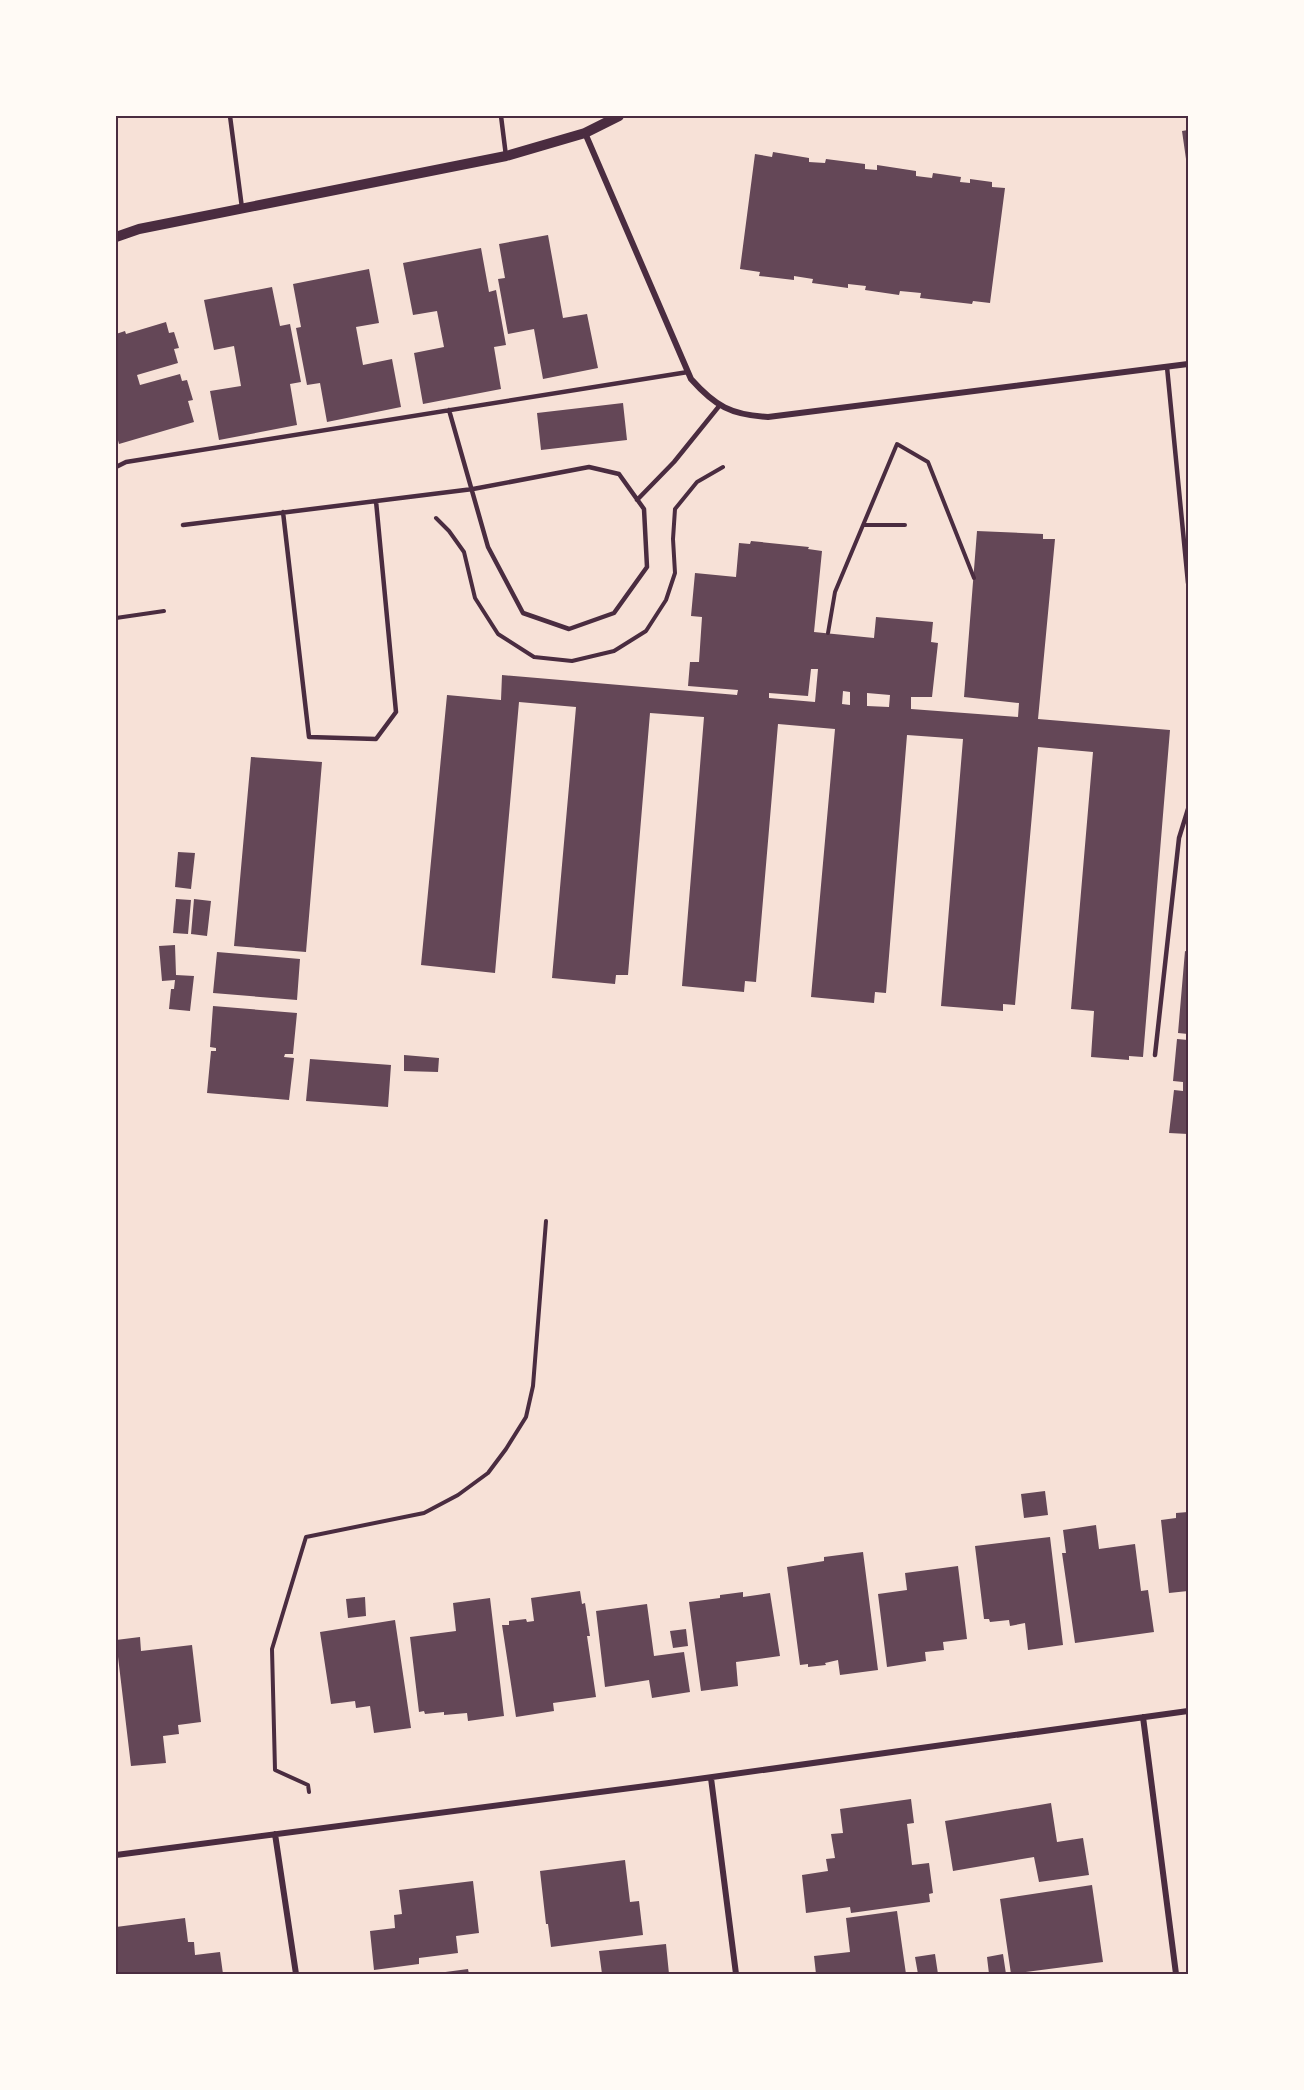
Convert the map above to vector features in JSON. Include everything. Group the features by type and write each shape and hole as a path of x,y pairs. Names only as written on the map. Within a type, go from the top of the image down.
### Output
{"street":[{"path":"116,237 139,229 506,156 585,133 619,116"},
{"path":"585,133 691,378 708,398 730,410 749,416 768,417 1188,364"},
{"path":"116,1855 711,1778 1188,1711"},
{"path":"1143,1716 1176,1974"},
{"path":"711,1778 736,1974"},
{"path":"274,1834 296,1974"}],"lane":[{"path":"231,116 242,208"},
{"path":"501,116 506,156"},
{"path":"1167,367 1188,583"},
{"path":"116,466 126,462 688,372"},
{"path":"637,500 674,462 720,405"},
{"path":"183,525 473,489 589,467 620,474 644,510 646,567 614,613 569,629 524,614 488,547 473,489 449,410"},
{"path":"283,512 309,737 376,739 396,712 376,501"},
{"path":"1155,1055 1179,838 1188,809"}],"path":[{"path":"828,633 835,592 897,444 928,462 974,578"},
{"path":"436,518 464,552 475,598 498,634 534,657 573,662 614,651 646,631 666,600 675,573 673,539 675,509 697,482 723,467"},
{"path":"863,525 905,525"},
{"path":"116,618 164,611"},
{"path":"309,1792 308,1785 275,1770 272,1649 306,1537 424,1513 458,1495 488,1473 526,1417 533,1386 546,1221"}],"building":[{"path":"1188,130 1188,166 1187,166 1182,131"},
{"path":"773,152 809,158 809,162 825,163 826,159 865,164 865,169 877,170 877,165 916,171 916,176 932,178 933,173 961,177 960,182 970,183 970,179 992,182 992,187 1005,188 990,303 973,301 972,304 920,298 921,293 900,291 899,295 865,290 866,286 848,284 848,288 812,283 813,279 794,276 794,280 759,276 760,272 740,269 755,154 772,157"},
{"path":"548,235 563,318 587,314 598,368 543,379 534,329 508,334 498,279 505,278 499,244"},
{"path":"481,248 489,292 496,290 506,345 494,347 501,389 423,404 414,353 444,347 437,311 413,315 403,263"},
{"path":"369,269 379,323 356,327 363,365 392,359 401,407 327,422 320,383 307,385 296,328 301,327 293,284"},
{"path":"272,287 280,326 290,324 301,382 290,384 297,425 219,440 210,391 241,386 234,346 214,350 204,300"},
{"path":"166,322 169,333 174,332 179,348 174,349 178,363 137,375 140,385 180,374 182,381 187,380 193,400 188,401 194,422 119,444 116,433 116,334 125,331 126,334"},
{"path":"623,403 627,440 541,450 537,413"},
{"path":"977,531 1043,534 1043,539 1055,539 1038,719 1170,730 1143,1057 1129,1056 1129,1060 1091,1057 1094,1011 1071,1009 1093,752 1038,747 1015,1005 1003,1004 1003,1011 941,1006 963,739 907,735 886,993 875,992 874,1003 811,997 835,729 778,724 756,982 745,981 744,992 682,986 704,717 650,713 628,975 616,975 615,984 552,978 576,707 519,702 495,973 421,965 447,695 501,700 502,675 737,695 738,690 688,686 690,662 699,662 702,617 691,616 695,573 736,577 739,543 750,544 751,541 809,547 808,549 822,551 814,632 874,638 876,617 933,622 931,642 938,643 932,697 911,697 911,709 1018,717 1019,703 964,697","holes":["811,669 818,669 815,702 769,698 769,693 808,696","843,691 850,692 850,705 842,704","867,693 890,695 889,707 867,706"]},
{"path":"251,757 322,762 306,952 234,946"},
{"path":"178,852 195,853 191,889 175,887"},
{"path":"176,899 191,900 188,934 173,933"},
{"path":"194,899 211,901 207,936 191,934"},
{"path":"175,945 176,975 194,976 190,1011 169,1009 171,989 174,989 175,980 162,981 159,946"},
{"path":"1185,951 1188,952 1188,1034 1178,1033"},
{"path":"217,952 300,959 297,1000 213,993"},
{"path":"213,1006 297,1013 293,1054 285,1054 284,1057 294,1058 289,1100 207,1093 211,1051 216,1051 216,1048 210,1047"},
{"path":"1177,1039 1188,1040 1188,1134 1169,1133 1174,1090 1183,1091 1183,1082 1173,1081"},
{"path":"404,1055 439,1058 438,1072 404,1071"},
{"path":"310,1059 391,1065 388,1107 306,1101"},
{"path":"1045,1491 1048,1515 1024,1518 1021,1494"},
{"path":"1188,1512 1188,1591 1169,1593 1161,1520 1176,1518 1176,1513"},
{"path":"1096,1525 1099,1549 1135,1544 1141,1591 1148,1590 1154,1632 1075,1643 1062,1553 1066,1553 1063,1530"},
{"path":"1050,1537 1063,1645 1028,1650 1025,1623 1010,1626 1009,1620 990,1622 989,1619 984,1619 975,1546"},
{"path":"863,1552 878,1670 840,1675 838,1660 825,1663 826,1665 808,1667 808,1664 800,1665 787,1567 824,1561 824,1557"},
{"path":"958,1566 967,1639 943,1642 944,1650 925,1652 926,1661 887,1667 878,1594 907,1590 905,1573"},
{"path":"580,1591 582,1604 585,1603 590,1636 587,1636 596,1697 553,1703 554,1711 516,1717 502,1625 509,1625 509,1621 526,1619 527,1622 534,1621 531,1598"},
{"path":"743,1592 743,1597 770,1593 780,1656 736,1662 738,1686 701,1691 689,1602"},
{"path":"365,1597 366,1616 348,1618 346,1599"},
{"path":"490,1598 504,1716 468,1721 467,1713 444,1715 444,1712 425,1714 424,1711 419,1712 410,1637 456,1631 453,1603"},
{"path":"647,1604 654,1656 684,1652 690,1692 652,1698 649,1680 605,1687 596,1611"},
{"path":"395,1620 411,1728 374,1733 370,1706 356,1708 355,1701 331,1704 320,1632"},
{"path":"686,1629 688,1646 673,1648 670,1631"},
{"path":"140,1637 141,1651 192,1645 201,1722 178,1725 179,1734 163,1736 166,1763 131,1766 116,1640"},
{"path":"911,1799 914,1823 907,1824 912,1865 929,1863 933,1893 929,1894 930,1902 851,1913 850,1907 806,1913 802,1875 828,1871 826,1859 835,1858 831,1834 843,1833 840,1809"},
{"path":"1051,1803 1057,1842 1083,1838 1089,1875 1039,1882 1034,1857 953,1871 945,1821"},
{"path":"625,1860 630,1902 639,1901 643,1935 551,1947 540,1871"},
{"path":"473,1881 479,1933 456,1936 458,1953 419,1958 419,1964 374,1970 370,1931 395,1928 394,1915 402,1914 399,1890"},
{"path":"1092,1885 1103,1962 1011,1974 1000,1899"},
{"path":"897,1911 906,1974 816,1974 814,1956 850,1952 846,1918"},
{"path":"185,1918 188,1942 194,1942 195,1955 220,1952 223,1974 116,1974 116,1927"},
{"path":"666,1944 669,1974 602,1974 599,1951"},
{"path":"935,1954 938,1974 918,1974 915,1957"},
{"path":"1003,1954 1006,1974 989,1974 987,1957"},
{"path":"468,1969 469,1974 438,1974 438,1973"}]}
